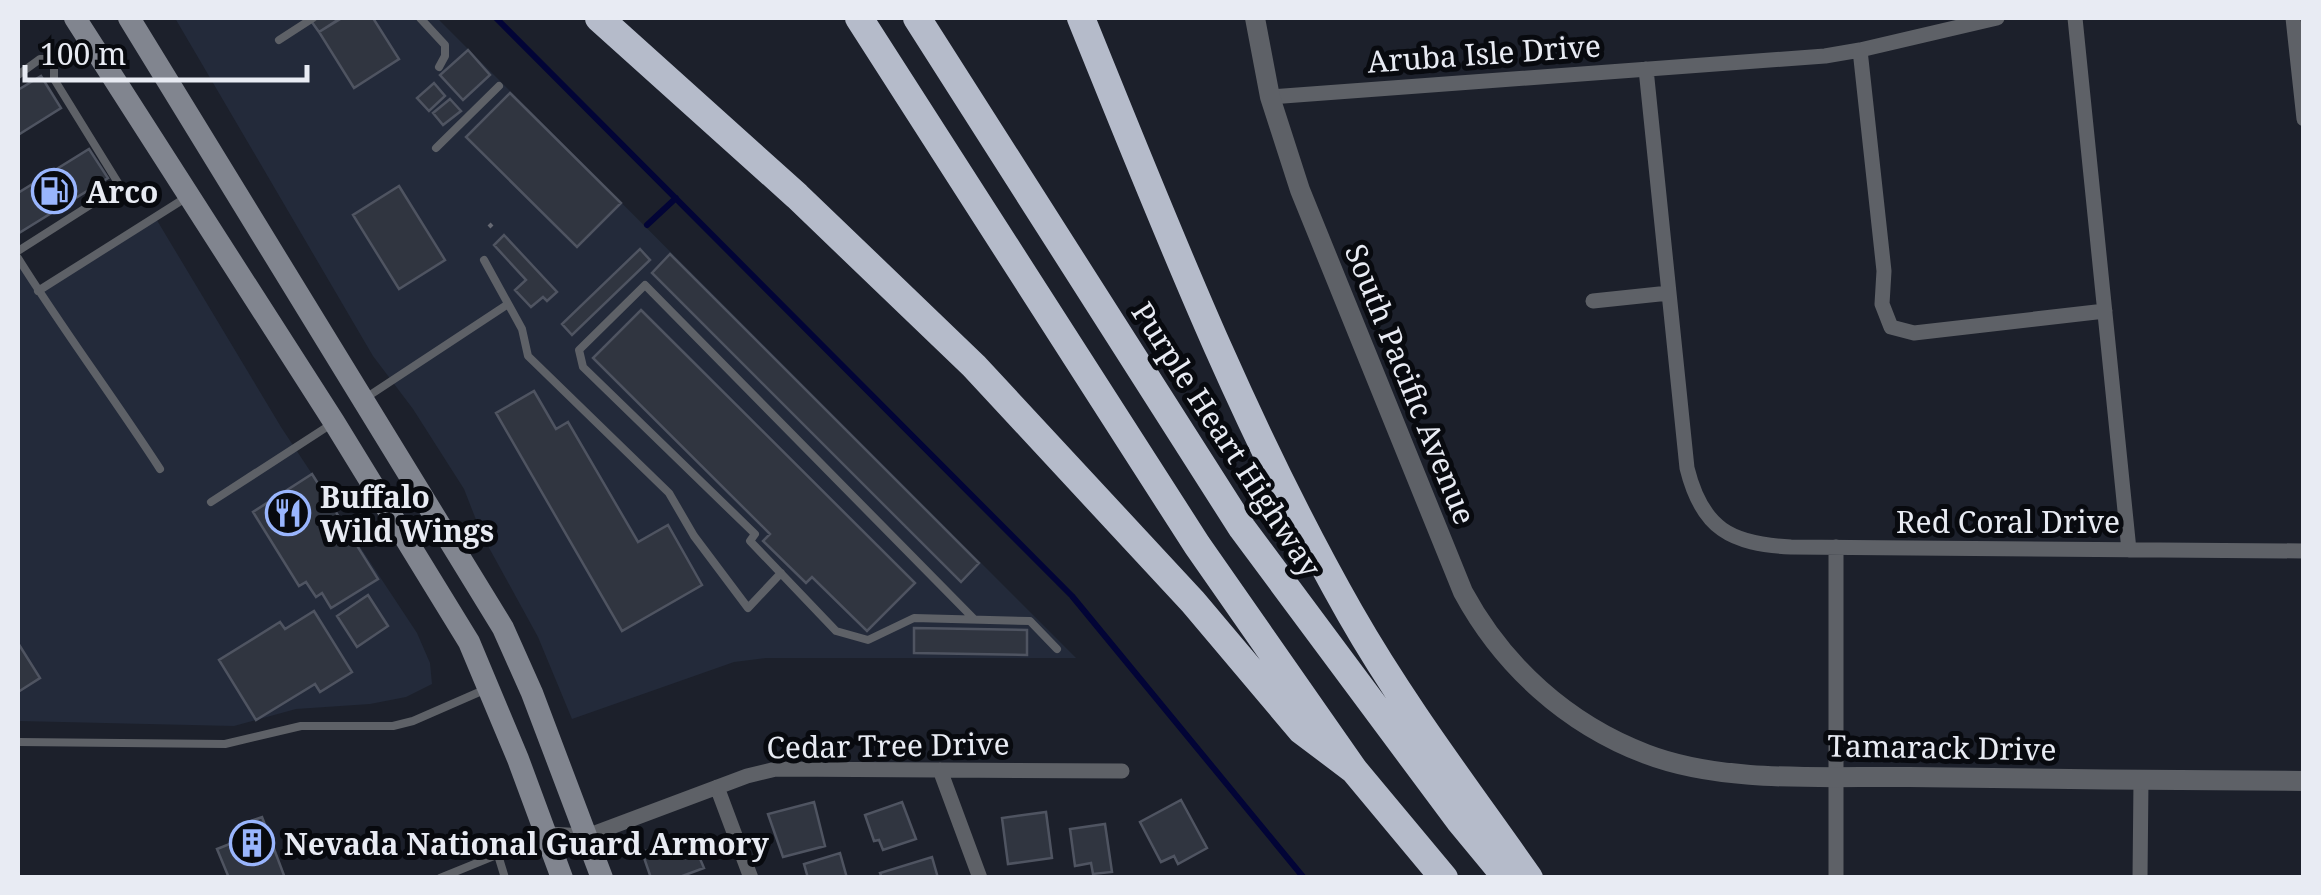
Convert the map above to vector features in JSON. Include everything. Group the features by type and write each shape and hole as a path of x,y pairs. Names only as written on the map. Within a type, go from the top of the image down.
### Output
{"highway":[{"path":"600,18 810,208 974,366 1192,602 1301,730 1354,770"},
{"path":"859,18 1197,545 1354,770 1444,878"},
{"name":"Purple Heart Highway","path":"918,18 1242,528 1507,878"},
{"path":"1081,18 1216,344 1283,488 1352,616 1398,689 1530,878"}],"main road":[{"path":"75,18 445,600 490,687 562,878"},
{"path":"129,18 503,628 538,708 602,878"},
{"path":"334,422 364,400"}],"street":[{"name":"South Pacific Avenue","path":"1255,18 1270,97 1300,190 1463,592 1490,635 1526,678 1589,727"},
{"name":"Aruba Isle Drive","path":"1270,97 1860,50 1997,18"},
{"path":"2075,18 2129,550"},
{"path":"2293,18 2304,119"},
{"path":"1860,50 1884,271 1882,304 1892,327 1914,333 2105,310"},
{"path":"1593,301 1669,293 1646,69"},
{"name":"Red Coral Drive","path":"1669,293 1687,468 1694,495 1716,526 1755,546 2304,551"},
{"path":"1836,547 1836,878"},
{"name":"Tamarack Drive","path":"1589,727 1647,755 1710,770 1835,776 2304,780"},
{"name":"Cedar Tree Drive","path":"546,834 587,836 717,787 776,770 1122,770"},
{"path":"940,770 980,878"},
{"path":"2140,878 2141,780"},
{"path":"717,787 750,878"}],"lane":[{"path":"279,40 313,18"},
{"path":"420,18 445,46 445,56 438,67"},
{"path":"18,75 40,59 48,59 54,66 54,79 120,186 18,254 38,291 160,469"},
{"path":"436,148 499,86"},
{"path":"38,291 188,197"},
{"path":"484,260 522,329 528,356 670,493 694,536 748,608 780,574"},
{"path":"974,619 645,285 579,350 583,367 755,534 750,541 836,631 856,639 880,635 914,618 1030,621 1057,649"},
{"path":"364,400 508,304"},
{"path":"211,502 334,422"},
{"path":"18,742 225,744 300,726 392,726 413,721 490,687"},
{"path":"440,878 546,834"},
{"path":"498,855 505,878"}],"shaded area":[{"path":"175,18 437,18 1076,658 766,658 734,662 572,719 538,637 482,535 464,489 413,409 373,356"},
{"path":"155,217 281,427 417,633 430,663 432,684 406,697 370,704 296,709 234,726 18,721 18,258 38,290"}],"building":[{"path":"309,18 338,18 339,19 319,32"},
{"path":"342,18 373,18 399,59 354,88 319,32"},
{"path":"468,50 490,75 463,100 440,75"},
{"path":"41,76 61,108 18,135 18,90"},
{"path":"434,83 445,96 429,111 417,98"},
{"path":"510,93 621,203 577,247 466,137"},
{"path":"450,99 461,111 443,125 433,113"},
{"path":"89,149 108,178 19,233 18,193"},
{"path":"399,186 445,260 399,289 353,215"},
{"path":"504,235 557,292 547,301 543,297 531,307 515,290 526,280 494,245"},
{"path":"640,249 650,260 572,335 562,324"},
{"path":"670,254 979,563 961,582 652,273"},
{"path":"641,310 915,583 867,631 812,577 806,583 763,541 770,534 593,358"},
{"path":"534,391 556,429 568,422 638,542 668,525 702,585 622,631 496,413"},
{"path":"312,474 378,579 331,608 322,593 316,597 306,582 299,586 253,512"},
{"path":"368,595 388,626 357,647 337,616"},
{"path":"314,611 352,672 320,692 315,684 256,720 219,660 280,622 285,629"},
{"path":"914,628 1027,630 1027,655 914,653"},
{"path":"18,643 40,678 18,692"},
{"path":"1181,800 1207,848 1178,864 1174,856 1161,862 1140,822"},
{"path":"814,802 825,846 783,857 768,814"},
{"path":"902,802 916,839 883,850 879,840 874,841 865,815"},
{"path":"1046,812 1052,858 1008,864 1002,818"},
{"name":"Nevada National Guard Armory","path":"262,817 285,878 229,878 217,849 245,838 240,825"},
{"path":"1105,824 1112,872 1093,874 1091,863 1075,866 1070,829"},
{"path":"674,841 681,852 695,847 704,868 677,878 651,878 642,852"},
{"path":"840,853 847,878 808,878 804,864"},
{"path":"932,857 938,878 882,878 880,873"}],"waterway":[{"path":"496,18 1072,596 1304,878"},
{"path":"647,225 676,198"}],"place":[{"name":"Arco","path":"54,191"},
{"name":"Buffalo Wild Wings","path":"288,513"},
{"name":"Nevada National Guard Armory","path":"252,843"}]}
